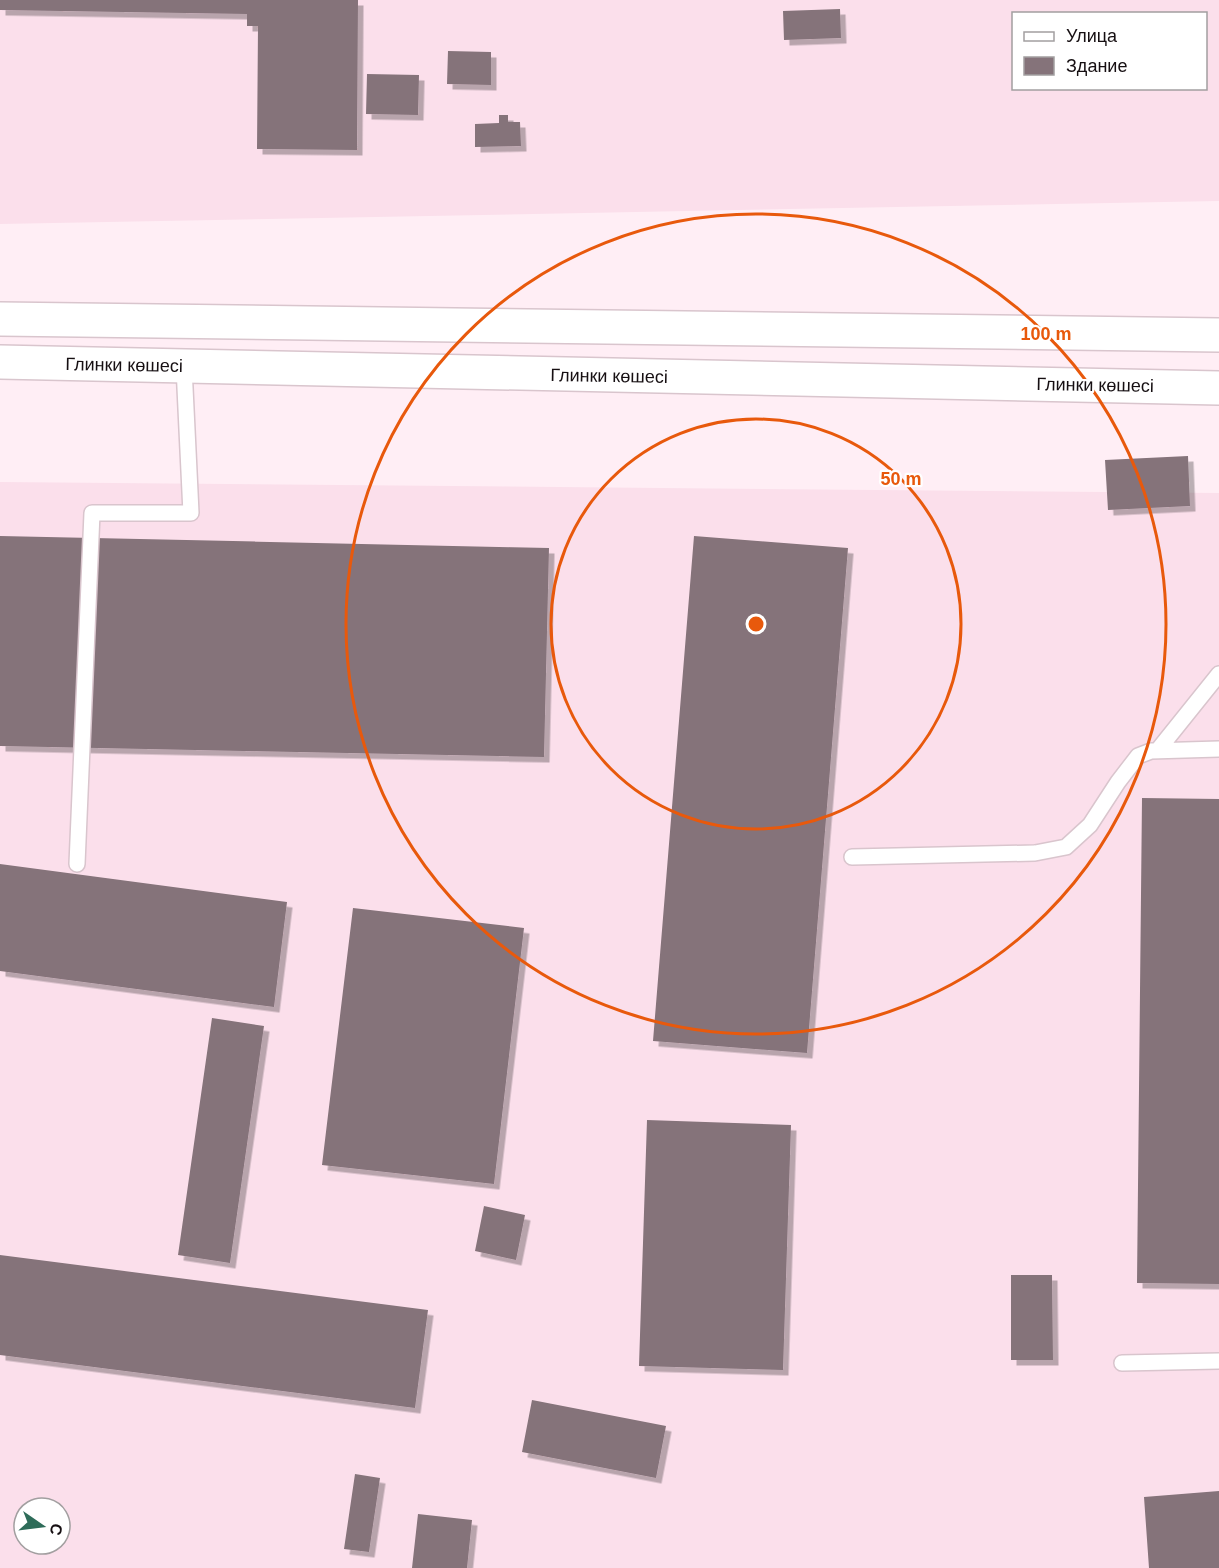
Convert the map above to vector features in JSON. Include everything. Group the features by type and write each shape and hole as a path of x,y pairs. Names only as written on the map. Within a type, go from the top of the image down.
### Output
{"main road":[{"path":"0,320 1219,335"},
{"name":"Глинки көшесі","path":"0,362 1219,388"}],"lane":[{"path":"77,864 92,513 191,513 184,367"},
{"path":"1158,750 1219,674"},
{"path":"852,857 1035,853 1066,847 1090,825 1138,756 1158,750 1219,749"},
{"path":"1122,1363 1219,1361"}],"shaded area":[{"path":"0,0 1219,0 1219,201 0,224"},
{"path":"0,482 1219,493 1219,1568 0,1568"}],"building":[{"path":"0,0 358,0 357,150 257,149 258,26 247,26 247,14 0,10"},
{"path":"840,9 841,38 784,40 783,11"},
{"path":"448,51 491,52 491,85 447,84"},
{"path":"367,74 419,75 418,115 366,114"},
{"path":"499,115 508,115 508,122 520,122 521,146 475,147 475,124 499,123"},
{"path":"1188,456 1190,506 1108,510 1105,460"},
{"path":"0,536 549,548 544,757 0,746"},
{"path":"694,536 848,548 807,1053 653,1041"},
{"path":"1142,798 1219,799 1219,1284 1137,1283"},
{"path":"0,864 287,902 274,1007 0,971"},
{"path":"353,908 524,928 494,1184 322,1165"},
{"path":"212,1018 264,1026 230,1263 178,1255"},
{"path":"647,1120 791,1125 783,1370 639,1366"},
{"path":"484,1206 525,1215 516,1260 475,1251"},
{"path":"0,1255 428,1310 415,1408 0,1355"},
{"path":"1011,1275 1052,1275 1053,1360 1011,1360"},
{"path":"532,1400 666,1426 656,1478 522,1452"},
{"path":"355,1474 380,1478 369,1552 344,1549"},
{"path":"1219,1491 1219,1568 1149,1568 1144,1497"},
{"path":"418,1514 472,1520 467,1568 412,1568"}]}
